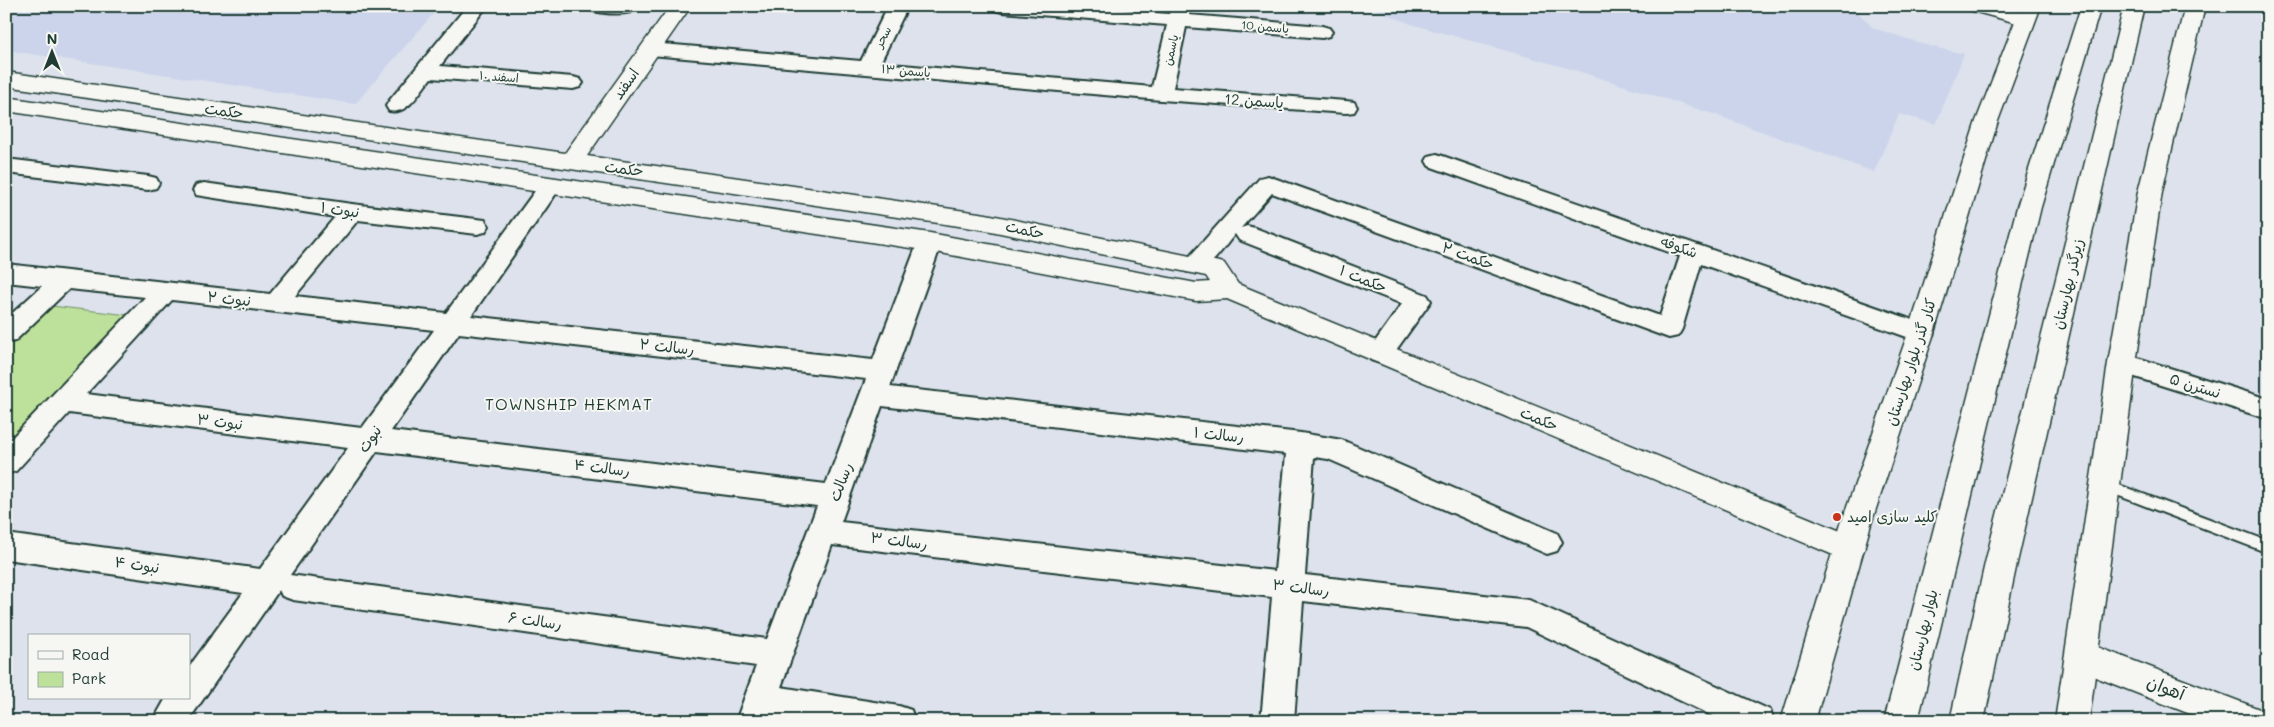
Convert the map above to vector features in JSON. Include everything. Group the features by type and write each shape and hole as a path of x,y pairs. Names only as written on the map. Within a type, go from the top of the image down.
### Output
{"main road":[{"name":"اسفند","path":"571,162 681,6"},
{"path":"1976,6 2027,13"},
{"name":"بلوار بهارستان","path":"1901,721 2029,207 2091,6"},
{"name":"زیرگذر بهارستان","path":"1967,721 2001,563 2134,6"},
{"path":"2072,721 2122,363 2127,343 2150,192 2195,6"},
{"name":"کنار گذر بلوار بهارستان","path":"1798,721 1848,548 1921,334 1987,121 2027,13"},
{"name":"حکمت","path":"6,79 986,222 1214,269 1229,290"},
{"name":"حکمت","path":"6,104 930,242 1196,292 1229,290 1848,548"},
{"path":"299,148 329,127"},
{"name":"آهوان","path":"2082,656 2250,721"}],"street":[{"path":"397,106 477,6"},
{"path":"595,6 624,8"},
{"name":"سحر","path":"868,67 898,6"},
{"name":"یاسمن 10","path":"1002,6 1180,13 1322,32"},
{"name":"یاسمن","path":"1161,94 1180,13"},
{"name":"یاسمن ۱۳","path":"651,49 1161,94"},
{"name":"اسفند ۱۰","path":"425,71 573,82"},
{"name":"یاسمن 12","path":"1161,94 1346,107"},
{"name":"شکوفه","path":"1437,161 1921,334"},
{"path":"6,166 148,184"},
{"name":"حکمت ۲","path":"1194,265 1268,183 1669,329 1692,252"},
{"name":"نبوت","path":"190,692 280,585 369,440 550,185"},
{"name":"نبوت ۱","path":"204,190 352,212 477,226"},
{"path":"276,304 352,212"},
{"name":"حکمت ۱","path":"1247,234 1418,301 1380,354"},
{"name":"رسالت","path":"756,710 930,242"},
{"name":"نبوت ۲","path":"6,273 452,323"},
{"path":"6,334 64,279"},
{"path":"6,463 166,291"},
{"name":"رسالت ۲","path":"452,323 878,383"},
{"name":"نسترن ۵","path":"2122,363 2268,409"},
{"name":"رسالت ۱","path":"878,383 1332,448 1547,542"},
{"name":"نبوت ۳","path":"71,403 369,440"},
{"name":"رسالت ۴","path":"369,440 836,497"},
{"path":"1277,721 1301,444"},
{"name":"رسالت ۳","path":"822,532 1529,614 1758,721"},
{"name":"نبوت ۴","path":"6,546 280,585"},
{"name":"رسالت ۶","path":"280,585 776,656"},
{"path":"169,721 184,700"},
{"path":"756,710 898,721"}],"lane":[{"path":"2106,486 2268,548"}],"shaded area":[{"path":"6,6 440,6 355,104 6,50"},
{"path":"1367,6 1852,6 1873,28 1929,46 1964,54 1936,124 1899,114 1874,172 1716,115 1578,71 1411,24"}],"green space":[{"path":"43,305 137,316 6,452 6,340"}],"place":[{"name":"کلید سازی امید","path":"1837,517"}],"district":[{"name":"TOWNSHIP HEKMAT","path":"569,404"}]}
